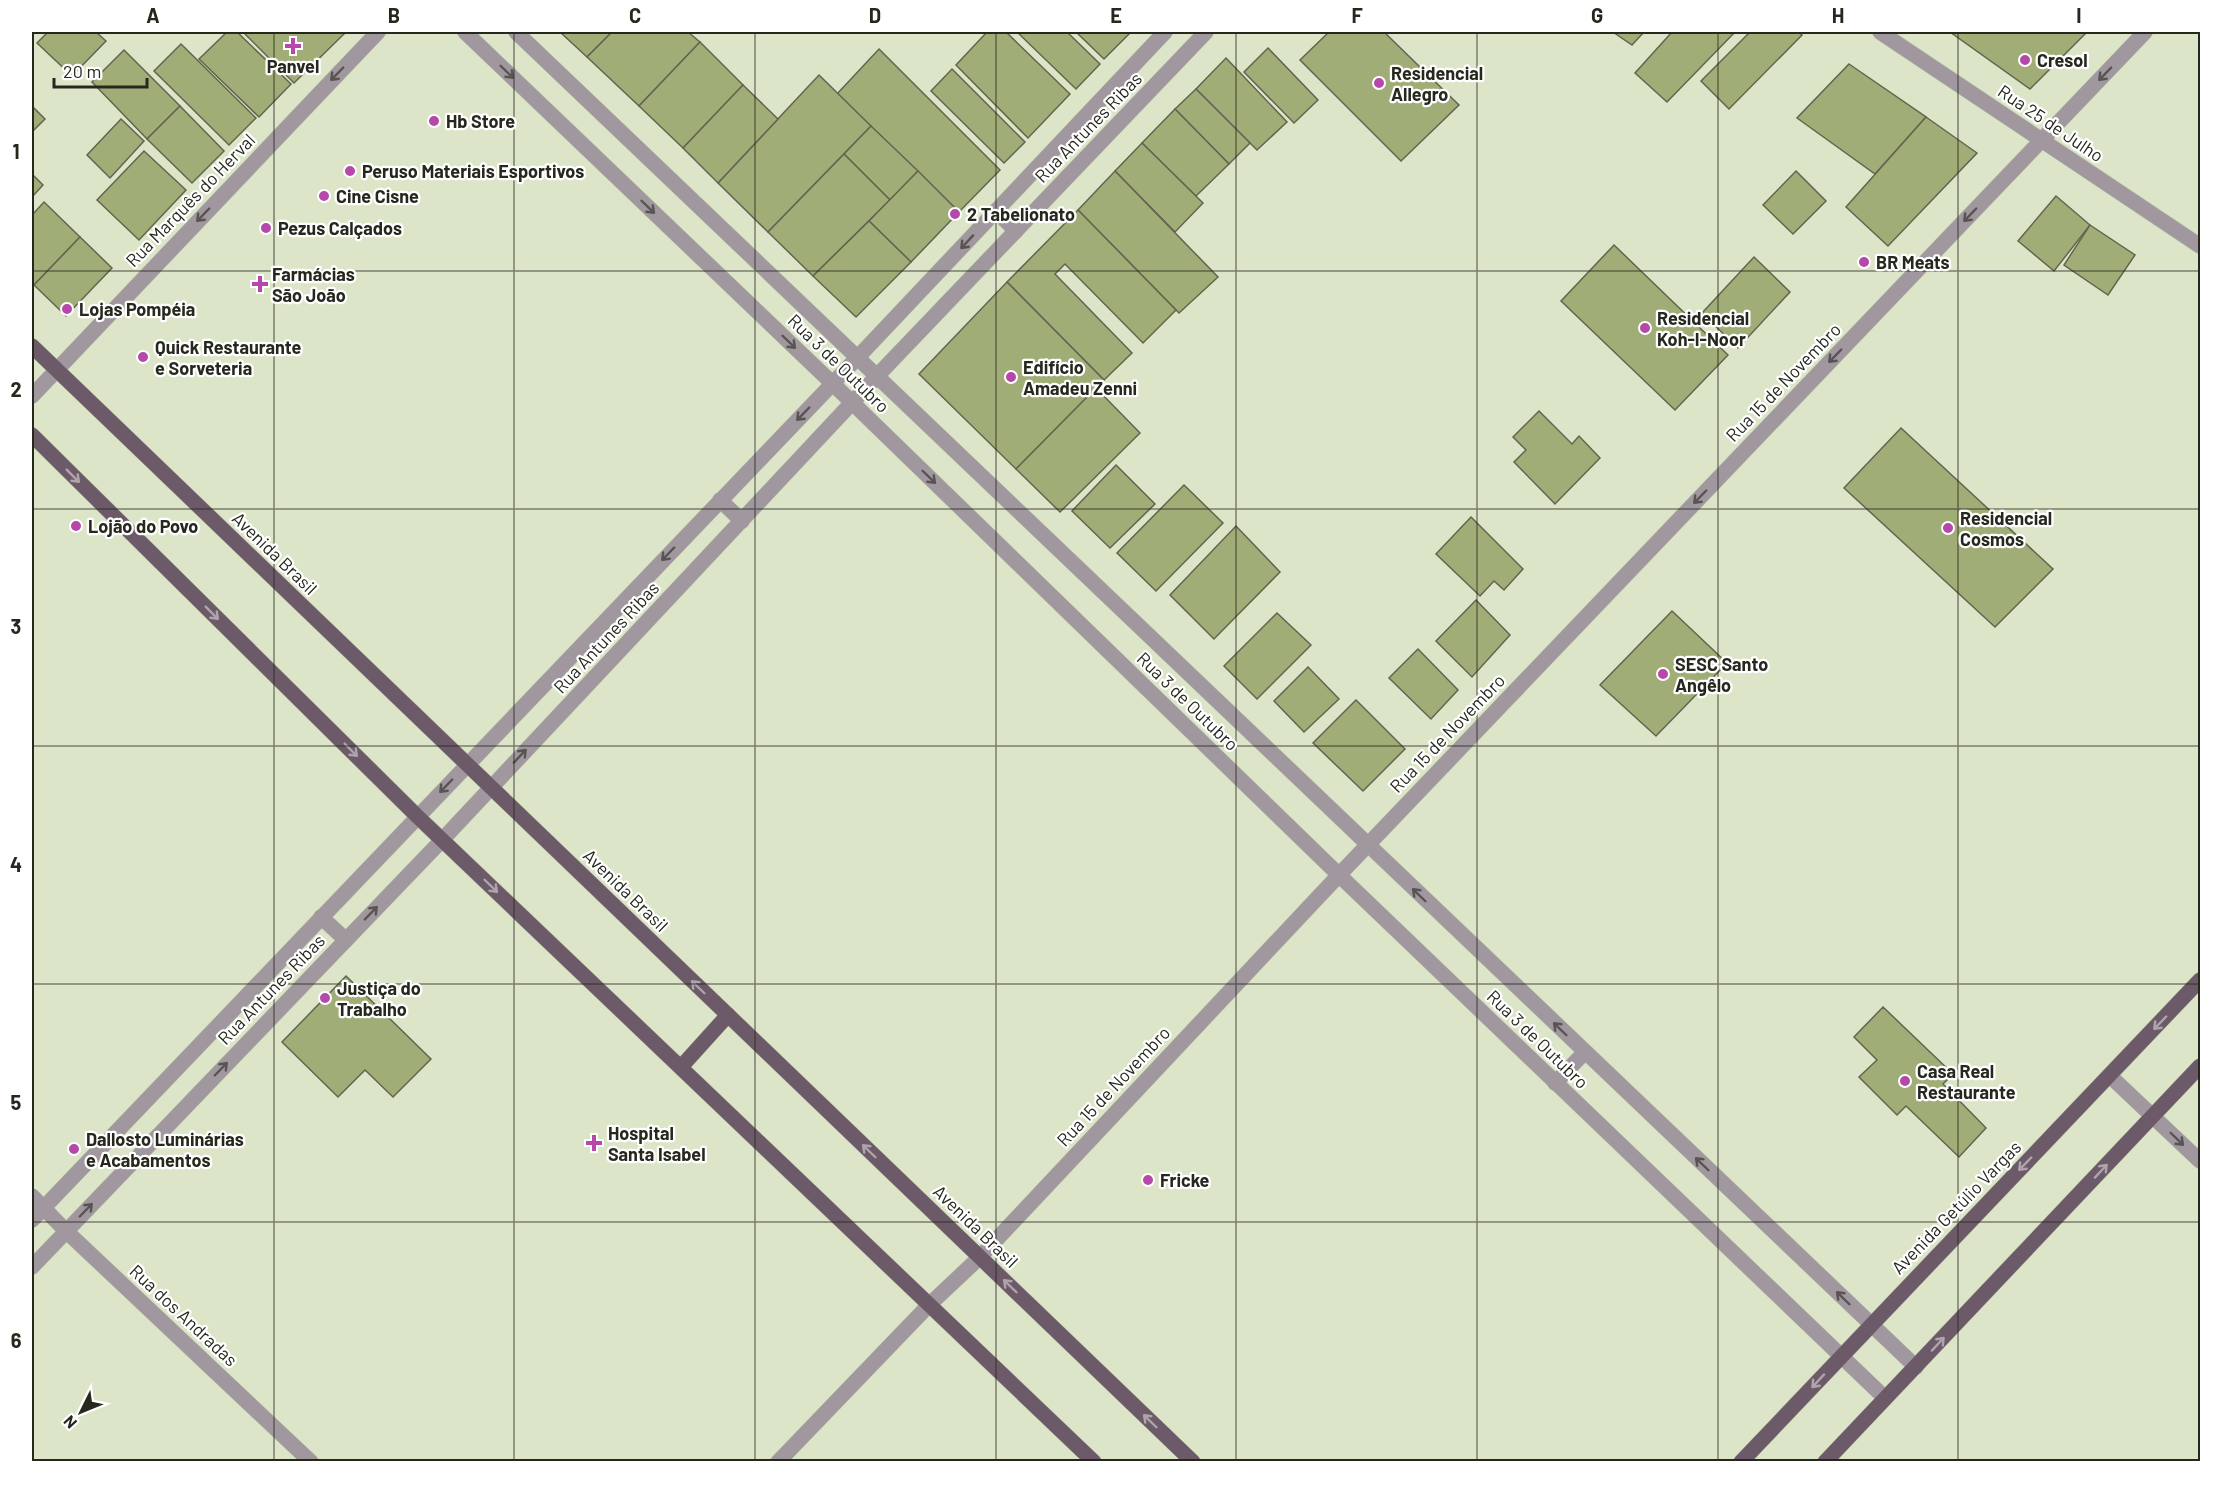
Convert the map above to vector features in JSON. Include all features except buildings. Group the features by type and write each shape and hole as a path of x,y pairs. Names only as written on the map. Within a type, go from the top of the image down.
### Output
{"main road":[{"name":"Avenida Brasil","path":"32,346 1193,1461"},
{"path":"32,435 417,816 1094,1461"},
{"name":"Avenida Getúlio Vargas","path":"1742,1461 2200,980"},
{"path":"681,1067 728,1016"},
{"path":"1825,1461 2200,1066"}],"street":[{"name":"Rua Marquês do Herval","path":"32,396 378,32"},
{"name":"Rua 3 de Outubro","path":"465,32 1885,1398"},
{"name":"Rua 3 de Outubro","path":"516,32 1916,1367"},
{"name":"Rua Antunes Ribas","path":"32,1220 858,357 1165,32"},
{"name":"Rua Antunes Ribas","path":"32,1267 443,839 877,376 1206,32"},
{"name":"Rua 25 de Julho","path":"1880,32 2200,246"},
{"name":"Rua 15 de Novembro","path":"778,1461 929,1305 980,1257 1367,845 2145,32"},
{"path":"996,211 1016,231"},
{"path":"720,500 742,521"},
{"path":"321,917 346,940"},
{"path":"1555,1083 1585,1053"},
{"path":"2110,1076 2200,1161"},
{"name":"Rua dos Andradas","path":"32,1196 66,1231 311,1461"}],"place":[{"name":"Panvel","path":"293,46"},
{"name":"Cresol","path":"2025,60"},
{"name":"Residencial Allegro","path":"1379,83"},
{"name":"Hb Store","path":"434,121"},
{"name":"Peruso Materiais Esportivos","path":"350,171"},
{"name":"Cine Cisne","path":"324,196"},
{"name":"2 Tabelionato","path":"955,214"},
{"name":"Pezus Calçados","path":"266,228"},
{"name":"BR Meats","path":"1864,262"},
{"name":"Farmácias São João","path":"260,284"},
{"name":"Lojas Pompéia","path":"67,309"},
{"name":"Residencial Koh-I-Noor","path":"1645,328"},
{"name":"Quick Restaurante e Sorveteria","path":"143,357"},
{"name":"Edifício Amadeu Zenni","path":"1011,377"},
{"name":"Lojão do Povo","path":"76,526"},
{"name":"Residencial Cosmos","path":"1948,528"},
{"name":"SESC Santo Angêlo","path":"1663,674"},
{"name":"Justiça do Trabalho","path":"325,998"},
{"name":"Casa Real Restaurante","path":"1905,1081"},
{"name":"Hospital Santa Isabel","path":"594,1143"},
{"name":"Dallosto Luminárias e Acabamentos","path":"74,1149"},
{"name":"Fricke","path":"1148,1180"}]}
